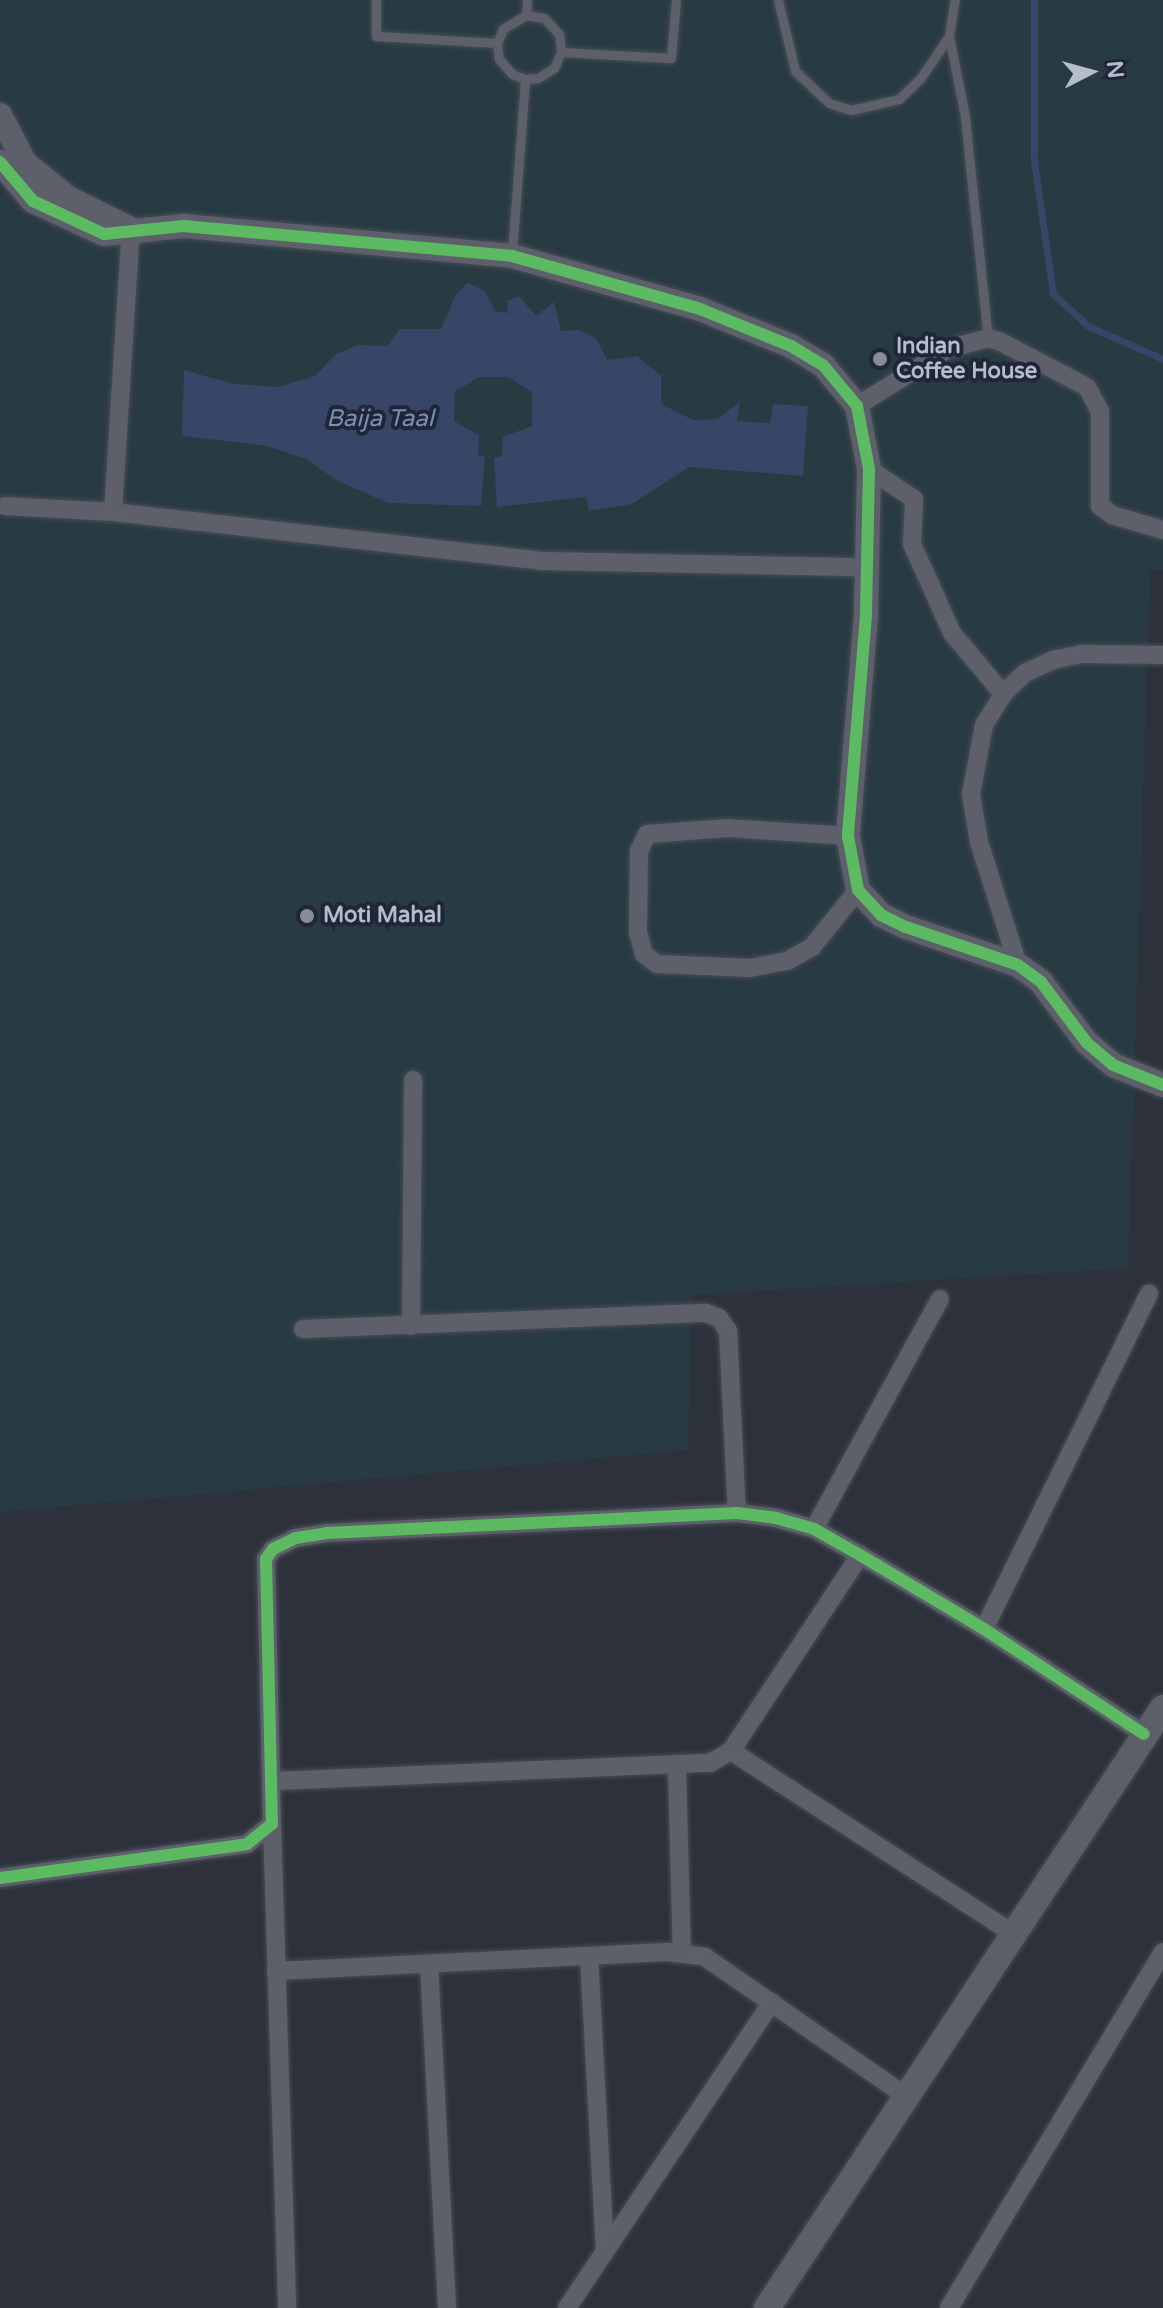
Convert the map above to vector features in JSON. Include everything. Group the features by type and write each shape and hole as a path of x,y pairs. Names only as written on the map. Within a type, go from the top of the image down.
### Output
{"main road":[{"path":"767,2308 1163,1708"}],"street":[{"path":"0,115 25,163 68,198 131,229"},
{"path":"0,162 33,201 77,225 104,234 184,226 291,233 512,256 700,309 791,346 823,365 857,406 869,469 866,567 848,836 858,890 881,915 906,927 1018,965 1041,982 1096,1050 1113,1065 1163,1085"},
{"path":"113,512 131,229"},
{"path":"857,406 948,349 993,339 1087,387 1096,398 1101,432 1096,484 1100,506 1112,515 1163,530"},
{"path":"869,469 914,499 912,544 952,633 1003,694"},
{"path":"5,506 113,512 376,546 540,561 866,567"},
{"path":"1018,965 979,842 971,794 984,725 1003,694 1025,673 1053,660 1082,654 1163,655"},
{"path":"848,836 729,828 647,834 639,851 638,932 644,954 657,964 750,968 775,963 812,947 858,890"},
{"path":"411,1326 413,1080"},
{"path":"984,1629 1149,1293"},
{"path":"814,1529 940,1299"},
{"path":"303,1329 706,1313 719,1318 728,1331 737,1513"},
{"path":"287,2308 272,1824 275,1781 263,1576 273,1549 296,1538 391,1527 737,1513 814,1529 984,1629 1144,1734"},
{"path":"275,1781 677,1768 710,1763 731,1751 860,1555"},
{"path":"731,1751 1015,1935"},
{"path":"677,1768 682,1954"},
{"path":"0,1878 247,1844 272,1824"},
{"path":"949,2308 1163,1952"},
{"path":"276,1971 589,1956 682,1954 705,1957 907,2097"},
{"path":"589,1956 605,2251"},
{"path":"429,1964 447,2308"},
{"path":"567,2308 772,2002"}],"lane":[{"path":"376,0 376,36 497,43"},
{"path":"526,15 527,0"},
{"path":"561,52 671,58 676,0"},
{"path":"778,0 795,71 829,103 851,110 899,99 937,60 949,36 955,0"},
{"path":"526,15 544,18 559,34 561,52 554,68 538,78 525,79 499,59 497,43 503,29 526,15"},
{"path":"949,36 965,117 993,339"},
{"path":"512,256 525,79"}],"shaded area":[{"path":"0,0 1163,0 1163,570 1150,571 1128,1268 692,1295 688,1450 0,1512"}],"water":[{"name":"Baija Taal","path":"468,283 485,291 495,311 508,313 507,301 519,296 536,316 554,302 561,331 579,330 596,338 607,360 637,356 661,376 661,404 693,420 717,419 740,402 737,421 770,423 773,404 808,406 803,476 689,467 632,504 589,511 586,497 497,507 494,458 502,456 503,437 532,426 532,392 508,377 480,377 455,391 454,421 479,435 478,455 485,457 481,506 388,503 338,481 306,459 268,446 182,436 184,370 233,384 278,387 315,376 336,354 358,345 387,346 400,329 441,329 456,294"}],"waterway":[{"path":"1034,0 1034,161 1053,294 1088,326 1163,359"}],"cycle path":[{"path":"0,162 33,201 104,234 184,226 512,256 700,309 791,346 823,365 857,406 869,469 866,615 848,836 858,890 881,915 906,927 1018,965 1041,982 1087,1043 1113,1065 1163,1085"},
{"path":"0,1878 247,1844 272,1824 266,1559 273,1549 296,1538 327,1533 737,1513 776,1518 814,1529 860,1555 984,1629 1144,1734"}],"place":[{"name":"Indian Coffee House","path":"880,359"},
{"name":"Moti Mahal","path":"307,916"}]}
